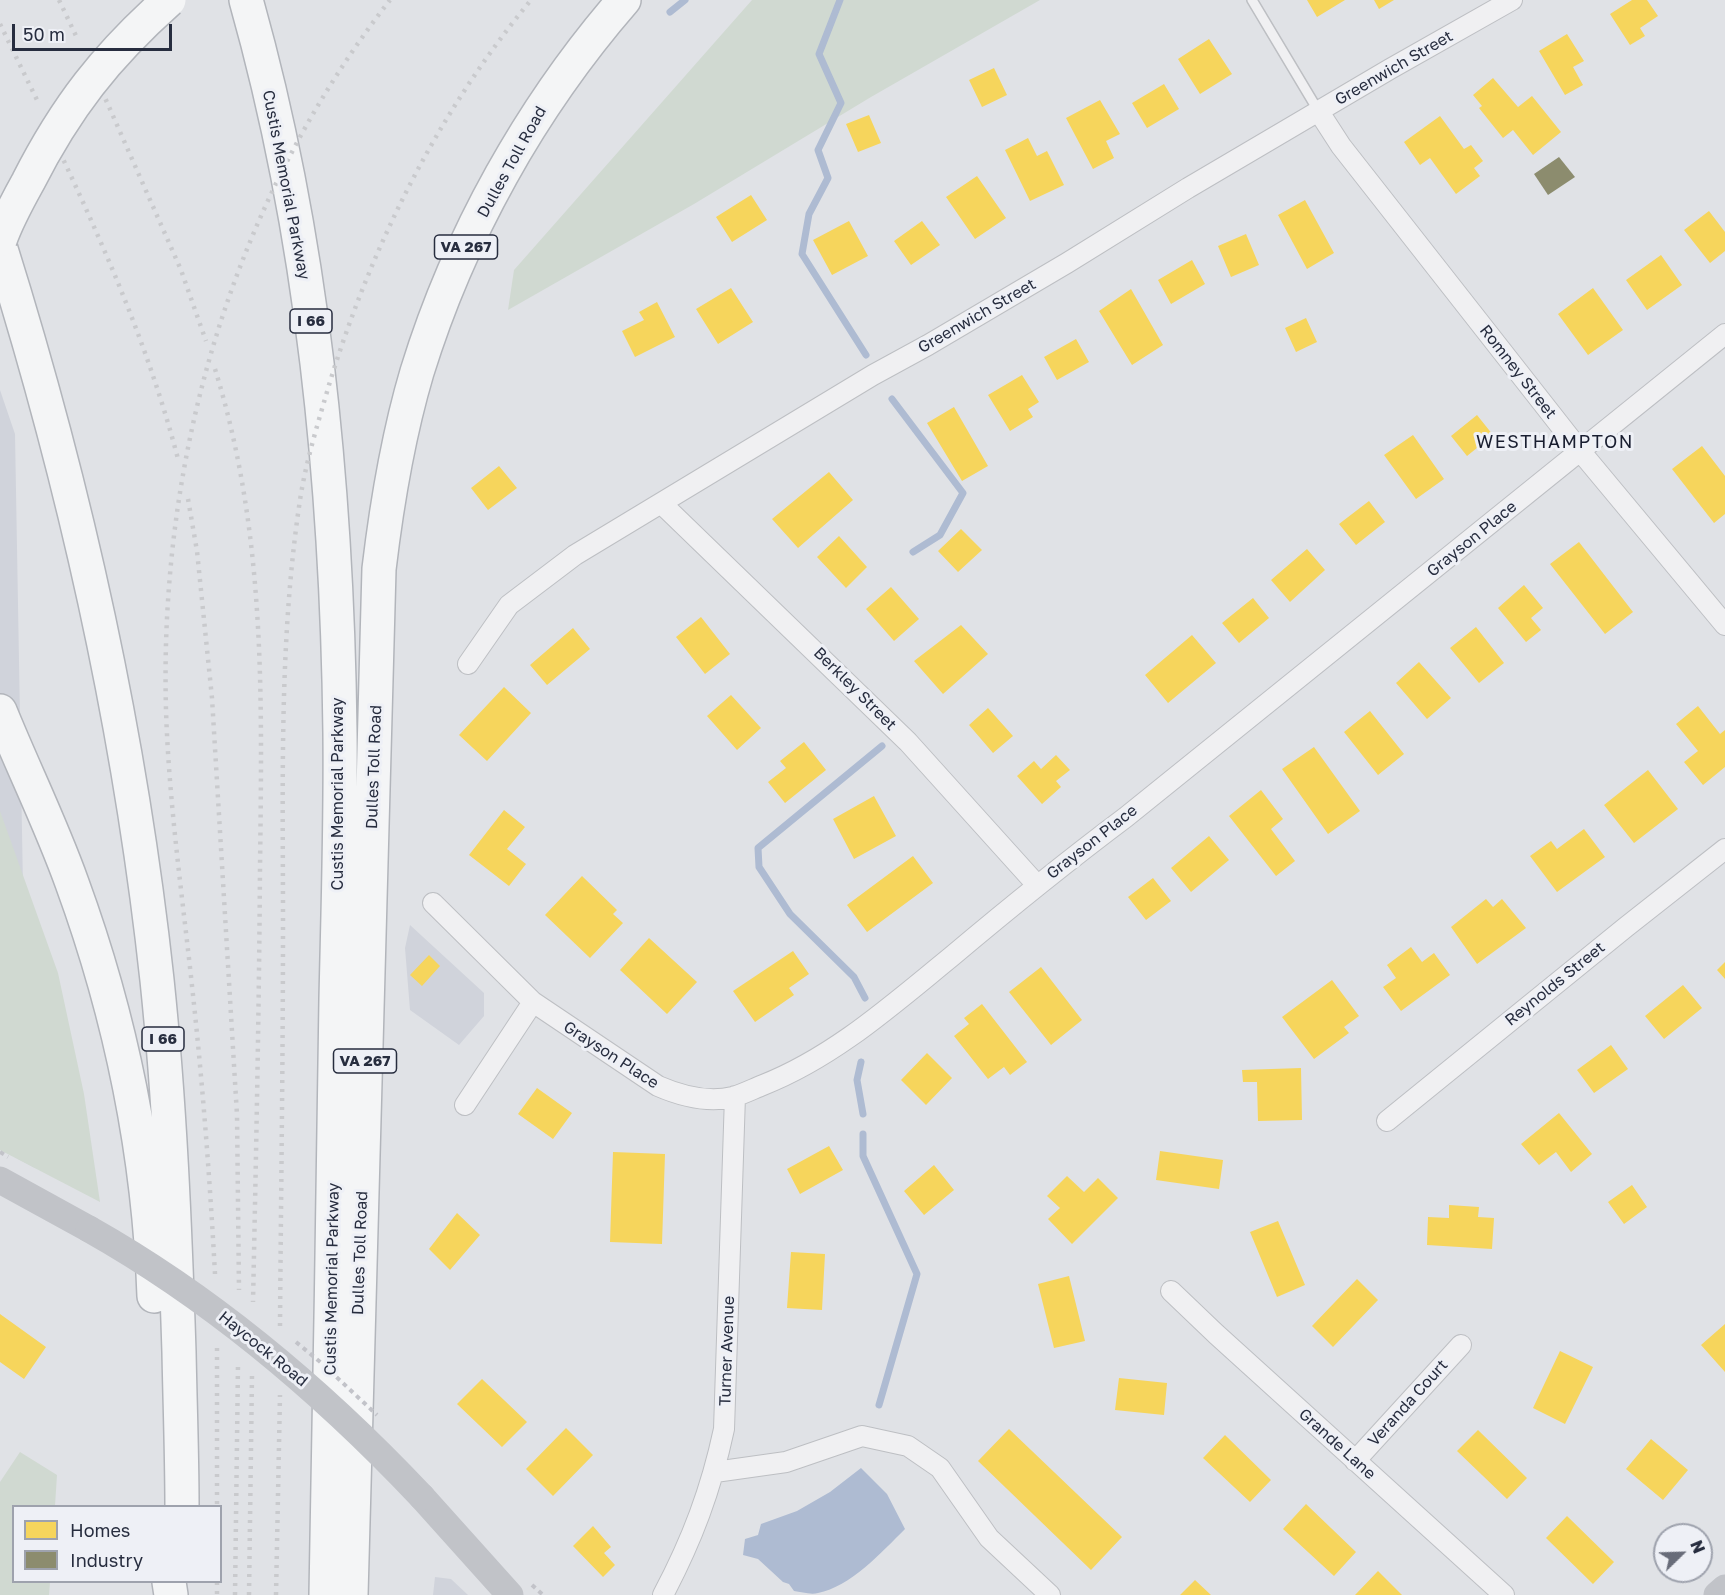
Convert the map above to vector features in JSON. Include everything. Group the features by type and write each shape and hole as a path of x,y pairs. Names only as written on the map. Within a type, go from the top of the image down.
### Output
{"highway":[{"path":"0,240 37,164 75,101 117,49 168,0"},
{"name":"Custis Memorial Parkway","path":"246,0 274,113 294,213 312,326 333,545 340,736 326,1595"},
{"name":"Dulles Toll Road","path":"351,1595 379,568 390,489 418,371 444,296 471,236 531,124 577,58 624,0"},
{"name":"I 66","path":"0,246 35,361 72,498 120,729 141,856 157,980 170,1134 176,1251 183,1505"},
{"path":"0,711 73,883 108,995 131,1091 142,1149 152,1239 160,1505"}],"main road":[{"name":"Haycock Road","path":"2,1185 89,1229 171,1278 263,1347 349,1422 422,1497 510,1595"},
{"path":"1717,1595 1725,1588"}],"street":[{"name":"Greenwich Street","path":"468,664 509,604 575,555 873,375 1067,263 1188,188 1512,0"},
{"name":"Romney Street","path":"1319,112 1341,146 1581,452 1725,626"},
{"name":"Grayson Place","path":"432,903 532,1002 658,1086 674,1093 700,1099 735,1096 780,1079 809,1064 872,1022 1037,885 1126,817 1725,334"},
{"name":"Berkley Street","path":"662,504 908,742 1037,885"},
{"name":"Reynolds Street","path":"1387,1121 1725,849"},
{"path":"465,1105 532,1002"},
{"name":"Turner Avenue","path":"663,1595 701,1514 715,1472 724,1430 735,1096"},
{"name":"Grande Lane","path":"1171,1291 1504,1595"},
{"name":"Veranda Court","path":"1355,1461 1461,1345"},
{"path":"715,1472 786,1462 862,1436 908,1446 940,1468 989,1538 1050,1595"}],"lane":[{"path":"1252,0 1319,112"}],"shaded area":[{"path":"752,0 1040,0 871,97 694,204 508,310 514,270"},
{"path":"0,390 15,434 23,888 66,1090 35,1168 0,1149"},
{"path":"0,811 58,973 84,1094 100,1202 0,1150"},
{"path":"410,925 484,993 484,1016 459,1045 410,1010 405,948"},
{"path":"20,1452 57,1475 55,1505 12,1505 12,1583 50,1583 49,1595 0,1595 0,1482"},
{"path":"435,1577 451,1579 468,1595 433,1595"}],"water":[{"path":"861,1468 887,1494 905,1529 854,1576 830,1589 809,1594 794,1591 789,1584 783,1582 758,1559 743,1555 745,1539 758,1535 761,1524 797,1511 830,1492"}],"building: Homes":[{"path":"1307,0 1345,0 1317,17"},
{"path":"1374,0 1394,0 1379,9"},
{"path":"1632,0 1647,0 1658,16 1640,28 1645,36 1630,45 1610,14"},
{"path":"1567,34 1584,61 1573,67 1583,85 1565,95 1539,51"},
{"path":"1209,39 1232,74 1200,94 1178,59"},
{"path":"994,68 1007,95 982,107 969,80"},
{"path":"1493,78 1518,107 1532,96 1561,132 1533,155 1513,130 1503,138 1479,108 1482,106 1473,95"},
{"path":"1164,84 1179,109 1147,128 1132,103"},
{"path":"1100,100 1120,134 1106,141 1114,158 1093,169 1066,118"},
{"path":"869,115 881,143 858,152 846,124"},
{"path":"1440,116 1464,149 1471,145 1483,161 1474,168 1480,176 1456,194 1430,158 1420,165 1404,142"},
{"path":"1028,138 1037,156 1047,151 1064,185 1030,201 1005,150"},
{"path":"977,176 1006,218 975,239 946,197"},
{"path":"751,195 767,220 732,242 716,217"},
{"path":"1305,200 1334,253 1307,269 1278,215"},
{"path":"1709,211 1725,232 1725,251 1710,263 1684,230"},
{"path":"849,221 868,256 832,275 813,240"},
{"path":"922,221 940,245 911,265 894,241"},
{"path":"1246,234 1259,265 1231,277 1218,246"},
{"path":"1661,255 1682,285 1647,310 1626,280"},
{"path":"1192,260 1205,284 1171,304 1158,280"},
{"path":"731,288 753,322 718,344 696,309"},
{"path":"1593,288 1623,330 1588,355 1558,314"},
{"path":"1131,289 1163,345 1132,365 1099,311"},
{"path":"657,302 675,337 635,357 622,331 644,320 639,312"},
{"path":"1306,318 1317,342 1296,352 1285,328"},
{"path":"1076,339 1089,362 1057,380 1044,357"},
{"path":"1022,375 1039,402 1028,409 1033,417 1010,431 988,395"},
{"path":"954,407 988,466 962,481 927,423"},
{"path":"1477,415 1493,435 1467,456 1451,436"},
{"path":"1413,435 1444,479 1416,499 1384,455"},
{"path":"1702,446 1725,476 1725,514 1714,523 1672,469"},
{"path":"499,466 517,488 488,510 471,488"},
{"path":"829,472 853,500 798,548 772,519"},
{"path":"1369,501 1385,522 1356,545 1339,524"},
{"path":"961,529 982,550 958,572 938,551"},
{"path":"839,536 867,567 846,588 817,557"},
{"path":"1579,542 1633,612 1605,634 1550,564"},
{"path":"1307,549 1325,570 1290,602 1271,580"},
{"path":"1524,585 1543,608 1531,618 1541,630 1526,642 1498,608"},
{"path":"891,587 919,619 894,641 866,609"},
{"path":"1253,598 1269,618 1239,643 1222,623"},
{"path":"701,617 730,654 705,674 676,637"},
{"path":"961,625 988,654 943,694 914,661"},
{"path":"1476,627 1504,663 1479,683 1450,648"},
{"path":"573,628 590,649 547,685 530,665"},
{"path":"1192,635 1216,663 1168,703 1145,675"},
{"path":"1419,662 1451,698 1427,719 1396,683"},
{"path":"504,687 531,713 487,761 459,735"},
{"path":"731,695 761,728 737,750 707,716"},
{"path":"1698,706 1720,734 1725,730 1725,767 1703,785 1684,762 1698,751 1676,724"},
{"path":"988,708 1013,736 993,753 969,725"},
{"path":"1370,711 1404,754 1378,775 1344,732"},
{"path":"804,742 826,770 785,803 768,782 786,768 780,761"},
{"path":"1314,747 1360,811 1328,834 1282,769"},
{"path":"1056,755 1070,770 1056,781 1061,787 1042,804 1017,776 1034,761 1041,769"},
{"path":"1648,770 1678,809 1634,843 1604,805"},
{"path":"1261,790 1283,819 1271,829 1295,861 1276,876 1229,816"},
{"path":"874,796 896,836 854,859 833,819"},
{"path":"504,810 525,827 507,849 526,864 509,886 469,855"},
{"path":"1584,829 1605,857 1557,892 1530,856 1551,841 1557,849"},
{"path":"1209,836 1229,860 1191,892 1171,868"},
{"path":"913,856 933,883 867,932 847,905"},
{"path":"582,876 617,910 613,914 623,923 590,958 545,915"},
{"path":"1153,878 1171,901 1146,920 1128,897"},
{"path":"1486,899 1493,907 1502,899 1526,928 1477,964 1451,927"},
{"path":"649,938 697,982 667,1014 620,970"},
{"path":"1411,947 1422,962 1434,953 1450,975 1401,1011 1383,987 1396,978 1387,965"},
{"path":"793,951 809,974 789,988 794,995 755,1022 733,991"},
{"path":"429,955 440,966 422,986 410,975"},
{"path":"1725,962 1725,979 1717,970"},
{"path":"1041,967 1082,1020 1051,1045 1009,992"},
{"path":"1332,980 1359,1016 1344,1027 1349,1033 1314,1059 1282,1017"},
{"path":"1683,985 1702,1008 1664,1039 1645,1016"},
{"path":"982,1004 1027,1062 1010,1075 1004,1067 988,1079 954,1036 969,1024 964,1018"},
{"path":"1611,1045 1628,1069 1594,1093 1577,1070"},
{"path":"927,1053 952,1078 926,1105 901,1080"},
{"path":"1301,1068 1302,1120 1258,1121 1257,1082 1243,1082 1242,1070"},
{"path":"537,1088 572,1113 553,1139 518,1114"},
{"path":"1559,1113 1592,1154 1571,1172 1556,1152 1539,1165 1521,1144"},
{"path":"829,1146 843,1170 800,1194 787,1169"},
{"path":"1160,1151 1223,1160 1219,1189 1156,1180"},
{"path":"613,1152 665,1154 662,1244 610,1242"},
{"path":"934,1165 954,1190 924,1215 904,1191"},
{"path":"1067,1176 1084,1192 1098,1178 1118,1198 1072,1244 1048,1219 1060,1208 1047,1196"},
{"path":"1632,1185 1647,1207 1624,1224 1608,1202"},
{"path":"1449,1205 1479,1207 1478,1217 1494,1218 1492,1249 1427,1245 1428,1217 1449,1218"},
{"path":"457,1213 480,1235 450,1270 429,1249"},
{"path":"1278,1221 1305,1285 1277,1297 1250,1232"},
{"path":"791,1252 825,1254 822,1310 787,1308"},
{"path":"1069,1276 1085,1341 1054,1348 1038,1284"},
{"path":"1357,1279 1378,1300 1333,1347 1312,1326"},
{"path":"0,1314 46,1347 24,1379 0,1362"},
{"path":"1725,1324 1725,1372 1701,1345"},
{"path":"1560,1351 1593,1367 1565,1424 1533,1408"},
{"path":"1119,1378 1167,1383 1164,1415 1115,1410"},
{"path":"482,1379 527,1422 502,1447 457,1404"},
{"path":"566,1428 593,1455 553,1496 526,1469"},
{"path":"1009,1429 1122,1537 1091,1570 978,1461"},
{"path":"1478,1430 1527,1478 1507,1499 1457,1451"},
{"path":"1225,1435 1271,1480 1250,1502 1203,1458"},
{"path":"1651,1439 1688,1470 1663,1500 1626,1469"},
{"path":"1306,1504 1356,1552 1334,1576 1283,1529"},
{"path":"1567,1516 1614,1562 1593,1584 1546,1538"},
{"path":"593,1526 611,1547 604,1553 615,1565 603,1577 573,1546"},
{"path":"1378,1571 1402,1595 1355,1595"},
{"path":"1195,1580 1211,1595 1180,1595"}],"building: Industry":[{"path":"1559,157 1575,177 1548,195 1534,174"}],"waterway":[{"path":"670,12 685,0"},
{"path":"840,0 819,54 841,103 818,150 828,178 809,214 802,254 866,355"},
{"path":"892,399 963,493 940,535 913,552"},
{"path":"865,998 854,977 790,914 759,867 758,848 882,746"},
{"path":"861,1062 857,1080 863,1114"},
{"path":"863,1134 863,1156 917,1274 879,1405"}],"railway":[{"path":"59,0 78,40"},
{"path":"215,1274 200,1065 173,817 166,710 167,615 176,520 192,427 216,335 248,246 288,160 335,78 390,0"},
{"path":"280,1326 285,658 293,552 300,500 309,456 329,385 365,282 387,232 437,135 466,88 497,43 531,0"},
{"path":"0,24 37,100"},
{"path":"102,91 181,270 206,341"},
{"path":"56,144 92,221 140,338 178,459"},
{"path":"215,369 232,431 244,493 252,555 260,679 260,923 253,1302"},
{"path":"188,499 197,551 212,698 237,1115 239,1290"},
{"path":"217,1348 217,1505"},
{"path":"235,1595 238,1364"},
{"path":"249,1595 252,1375"},
{"path":"276,1595 280,1395"},
{"path":"217,1583 217,1595"}],"district":[{"name":"WESTHAMPTON","path":"1555,442"}]}
